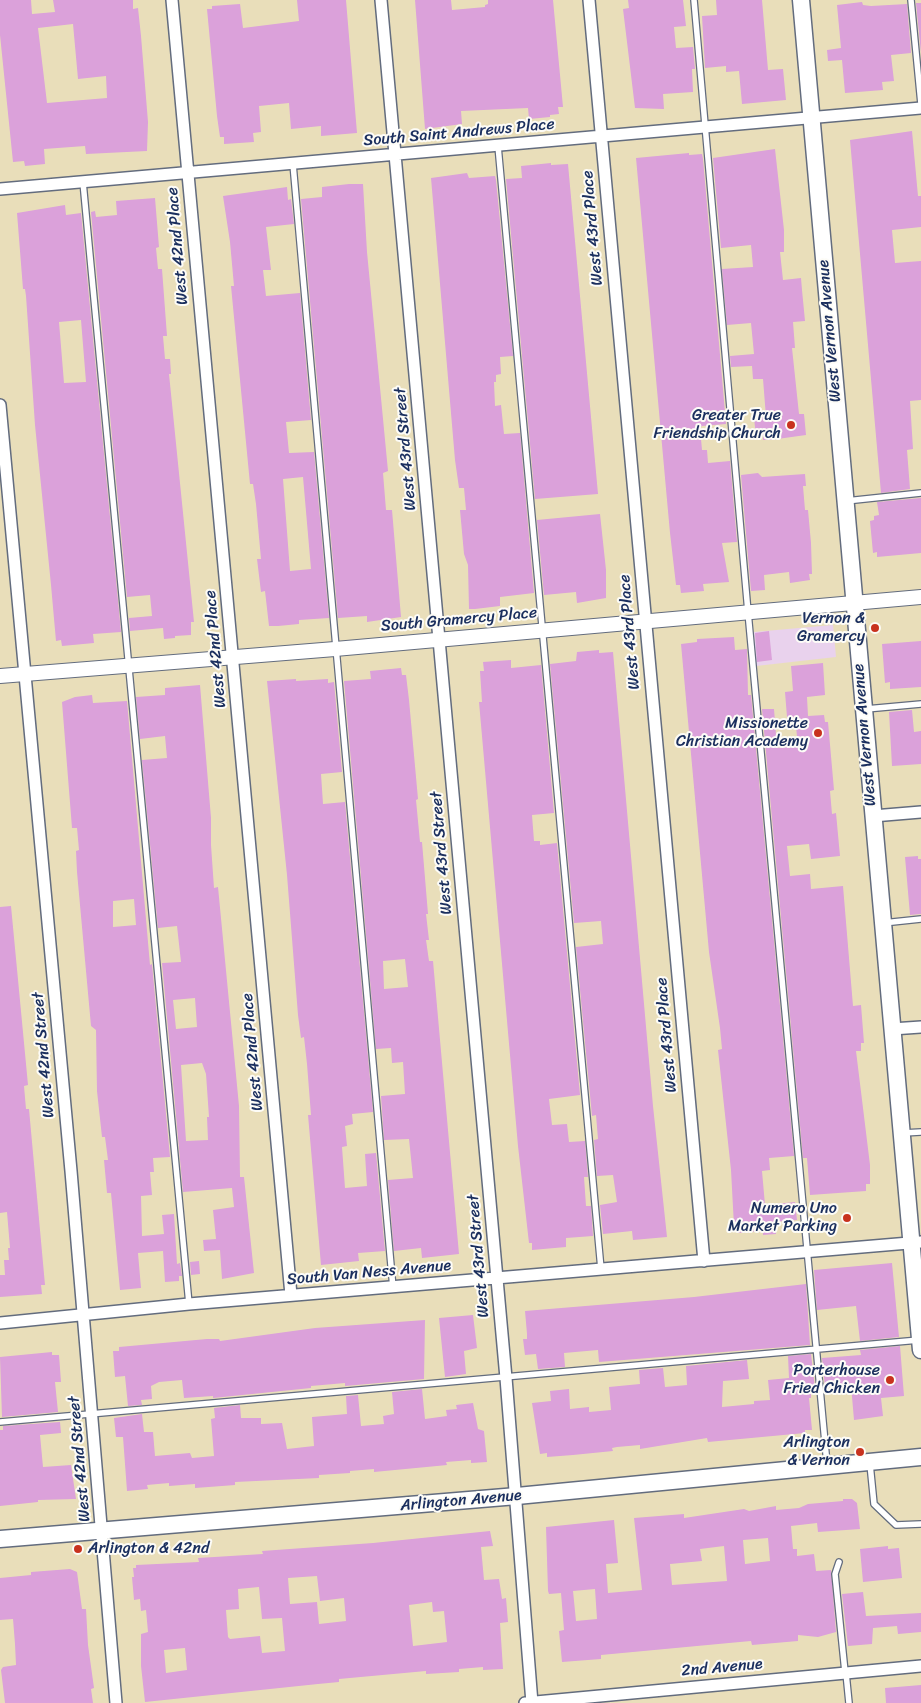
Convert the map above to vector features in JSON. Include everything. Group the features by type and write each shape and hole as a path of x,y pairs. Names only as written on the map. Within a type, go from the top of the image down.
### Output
{"main road":[{"name":"West Vernon Avenue","path":"800,0 901,1133 916,1242 921,1343"},
{"name":"Arlington Avenue","path":"0,1540 517,1496 921,1456"}],"street":[{"name":"West 42nd Place","path":"172,0 234,657 291,1295"},
{"name":"West 43rd Street","path":"381,0 517,1496 532,1703"},
{"name":"West 43rd Place","path":"589,0 704,1261"},
{"name":"South Saint Andrews Place","path":"0,189 921,108"},
{"name":"West 42nd Street","path":"0,405 93,1414 116,1703"},
{"name":"South Gramercy Place","path":"0,676 440,640 921,597"},
{"path":"873,816 921,812"},
{"path":"892,1029 921,1027"},
{"name":"South Van Ness Avenue","path":"0,1323 189,1304 807,1253 916,1242"},
{"name":"2nd Avenue","path":"525,1703 921,1666"}],"lane":[{"path":"694,0 748,612 827,1466"},
{"path":"911,0 921,104"},
{"path":"498,146 601,1269"},
{"path":"293,164 393,1288"},
{"path":"83,182 189,1304"},
{"path":"844,501 921,493"},
{"path":"863,709 921,704"},
{"path":"882,923 921,919"},
{"path":"901,1133 921,1132"},
{"path":"0,1422 816,1350 921,1343"},
{"path":"870,1461 874,1504 896,1525 921,1524"},
{"path":"839,1562 835,1574 849,1703"}],"shaded area":[{"path":"833,625 836,657 756,666 754,632"}],"building":[{"path":"0,0 31,0 32,14 55,12 53,0 133,0 133,9 138,8 141,36 148,122 147,151 86,154 85,146 44,149 45,164 25,166 24,161 13,162 0,35","holes":["73,24 78,79 106,76 107,98 47,103 38,28"]},
{"path":"297,0 346,0 357,133 321,136 321,126 291,129 289,103 259,106 261,132 253,133 254,142 224,144 224,137 220,137 217,116 207,9 212,9 212,6 240,4 243,28 299,21"},
{"path":"415,0 451,0 452,10 485,7 488,4 488,0 553,0 563,107 558,107 559,114 529,119 528,108 461,111 462,124 425,129"},
{"path":"628,0 683,0 686,26 674,27 676,48 693,47 695,69 692,69 693,92 663,94 664,109 635,108 623,9 629,8"},
{"path":"716,0 762,0 768,70 783,69 786,100 742,104 739,71 726,72 726,66 705,68 702,16 717,15"},
{"path":"862,2 863,5 871,6 907,4 911,53 891,55 894,81 882,82 883,90 845,93 842,60 828,61 827,50 841,48 837,5"},
{"path":"916,3 921,3 921,53"},
{"path":"912,131 918,196 921,196 921,227 892,230 895,263 921,261 921,400 910,401 913,449 907,450 910,489 881,493 850,140"},
{"path":"775,149 784,230 784,252 780,252 783,280 801,278 805,321 793,322 795,348 792,348 799,414 804,414 806,435 763,440 763,435 756,436 754,418 766,417 763,379 753,379 752,366 731,367 730,356 754,354 751,323 727,325 722,269 753,267 751,245 721,248 713,158"},
{"path":"689,153 689,155 702,154 703,159 726,424 702,426 700,428 702,450 707,450 708,463 730,461 737,542 722,543 729,582 703,584 704,591 681,593 680,585 676,585 670,533 636,158"},
{"path":"551,163 551,165 568,164 598,494 535,499 506,179 522,178 521,166"},
{"path":"467,173 469,178 495,176 496,180 513,356 500,357 501,374 496,375 496,382 494,382 495,406 501,405 504,434 520,433 534,593 500,597 500,606 475,609 469,609 468,565 464,554 460,510 466,510 464,488 459,488 455,460 431,178"},
{"path":"363,184 367,252 388,471 383,473 386,510 392,510 401,617 367,622 367,616 338,618 301,199 322,197 322,187"},
{"path":"287,187 288,200 291,199 294,224 266,227 271,270 263,270 266,296 300,293 311,420 286,422 289,453 314,452 329,618 299,620 299,624 269,626 265,591 261,592 257,559 261,559 256,504 253,484 250,484 231,286 234,286 230,242 223,196","holes":["303,477 311,569 290,571 283,479"]},
{"path":"155,198 159,247 156,248 158,269 162,269 167,336 163,336 165,359 170,359 171,374 169,374 194,622 191,622 191,635 164,639 163,628 130,631 129,618 152,616 150,595 127,597 91,212 95,211 96,217 117,215 116,201"},
{"path":"65,205 66,215 81,213 121,632 93,634 94,643 62,646 61,640 56,641 17,213","holes":["81,320 86,382 64,383 59,322"]},
{"path":"758,473 762,477 805,474 806,486 803,486 805,510 808,510 811,543 812,574 809,574 810,580 790,583 789,572 764,575 765,590 751,591 741,475"},
{"path":"921,498 921,553 877,557 877,552 873,553 870,521 874,520 874,516 879,515 877,502"},
{"path":"600,514 606,570 606,598 577,603 576,592 544,595 537,520"},
{"path":"769,631 772,660 757,662 755,633"},
{"path":"734,637 735,650 747,649 748,695 751,695 794,1156 769,1158 770,1170 762,1171 765,1205 795,1202 797,1220 775,1222 776,1234 763,1235 763,1231 738,1233 734,1226 731,1170 718,1050 722,1049 709,952 681,644 697,642 697,639"},
{"path":"921,641 921,687 890,689 890,682 885,683 882,644"},
{"path":"599,650 599,653 613,652 653,1106 667,1237 633,1240 632,1231 603,1234 600,1205 617,1202 613,1175 597,1176 594,1140 598,1139 596,1115 592,1116 576,947 603,944 601,921 574,923 550,664 576,661 577,652"},
{"path":"511,660 511,668 541,665 554,813 532,815 534,841 540,841 540,845 557,843 580,1095 549,1099 552,1125 567,1124 569,1142 585,1141 588,1177 584,1177 586,1206 591,1206 593,1236 566,1238 566,1247 532,1250 532,1243 529,1243 518,1146 479,702 482,702 480,671 484,671 483,662"},
{"path":"823,663 825,695 807,697 808,716 824,715 825,722 828,722 834,790 830,791 832,814 836,813 840,856 811,859 809,844 787,846 790,876 810,874 811,889 843,886 853,1006 861,1005 864,1043 861,1043 861,1051 856,1051 870,1165 870,1184 866,1184 866,1191 810,1195 807,1158 803,1158 762,709 774,709 777,748 798,746 795,717 787,717 785,692 793,691 791,666"},
{"path":"401,668 402,675 406,675 428,914 426,914 429,940 426,940 429,961 433,961 459,1254 422,1258 421,1248 394,1251 388,1180 413,1178 409,1139 384,1140 381,1096 405,1094 403,1062 392,1063 391,1048 376,1049 344,681 371,679 370,671","holes":["405,959 408,987 384,989 383,961"]},
{"path":"296,679 296,681 328,679 328,683 334,682 342,772 321,774 323,804 345,802 373,1112 352,1114 353,1124 345,1126 347,1146 342,1147 345,1188 367,1186 365,1154 376,1153 385,1251 358,1253 359,1261 321,1265 308,1115 311,1115 307,1064 304,1037 301,1038 298,1015 287,875 267,681"},
{"path":"200,685 211,818 214,888 218,887 239,1106 240,1177 244,1177 254,1273 222,1279 220,1250 204,1251 203,1240 216,1239 213,1210 234,1207 232,1188 183,1192 162,963 181,962 177,926 158,928 142,760 167,758 165,736 140,739 136,697 165,695 165,688","holes":["195,998 197,1027 176,1029 173,1000","202,1063 206,1074 209,1117 207,1117 208,1140 186,1141 181,1065"]},
{"path":"92,695 93,703 127,701 150,965 152,964 170,1157 153,1158 154,1172 150,1172 152,1195 141,1196 142,1236 164,1234 162,1215 174,1214 177,1264 180,1263 182,1276 179,1276 179,1281 165,1282 163,1251 138,1253 141,1288 120,1290 111,1193 107,1193 104,1160 108,1160 105,1137 102,1137 97,1091 96,1030 91,1026 77,872 76,851 79,850 77,828 72,828 62,702 75,697","holes":["134,899 136,925 113,927 113,901"]},
{"path":"912,710 914,732 921,731 921,764 892,766 889,712"},
{"path":"918,856 918,859 921,859 921,914 910,915 905,857"},
{"path":"11,906 28,1085 24,1086 26,1109 29,1109 45,1285 41,1285 42,1294 0,1297 0,1275 5,1275 4,1260 9,1260 8,1248 10,1248 7,1212 0,1213 0,907"},
{"path":"199,1261 200,1274 191,1275 190,1262"},
{"path":"892,1263 899,1337 860,1341 856,1306 817,1310 814,1270"},
{"path":"806,1284 810,1345 599,1362 598,1350 564,1353 565,1367 538,1369 536,1354 525,1355 523,1339 527,1339 527,1334 525,1311 694,1297"},
{"path":"473,1315 477,1348 464,1351 466,1374 445,1377 439,1318"},
{"path":"425,1320 424,1379 345,1386 345,1383 311,1386 311,1388 213,1398 213,1396 184,1398 182,1380 159,1382 151,1386 152,1399 141,1400 142,1405 128,1406 125,1376 115,1377 113,1351 119,1351 119,1347 207,1339 219,1339 220,1341 315,1328"},
{"path":"900,1346 904,1396 881,1398 883,1416 854,1420 851,1385 825,1387 822,1358 861,1355 860,1350"},
{"path":"52,1352 52,1355 59,1355 61,1382 55,1382 58,1412 2,1417 0,1357"},
{"path":"811,1354 815,1388 811,1388 811,1398 809,1398 812,1430 805,1430 805,1433 708,1442 707,1438 640,1449 640,1445 617,1447 612,1448 613,1451 573,1455 547,1457 547,1453 540,1454 532,1403 551,1401 550,1391 569,1389 570,1409 589,1407 589,1412 611,1410 609,1387 640,1384 639,1370 663,1368 665,1387 687,1385 686,1366 747,1360 749,1379 723,1381 722,1407 754,1404 754,1401 770,1400 768,1380 789,1378 788,1356"},
{"path":"422,1389 425,1419 447,1416 446,1410 457,1409 456,1405 473,1403 478,1429 484,1431 487,1462 471,1463 471,1460 446,1462 447,1465 374,1472 374,1469 350,1471 350,1473 319,1475 319,1478 235,1482 235,1485 195,1488 195,1484 169,1486 169,1483 147,1485 148,1489 127,1491 123,1437 116,1437 114,1418 142,1414 144,1432 153,1432 155,1456 190,1453 192,1458 214,1456 211,1419 215,1418 214,1408 240,1405 241,1418 261,1418 261,1424 282,1423 287,1449 314,1446 312,1417 347,1414 346,1396 358,1395 361,1426 384,1424 383,1416 394,1414 392,1392"},
{"path":"60,1422 61,1433 40,1435 43,1467 71,1465 76,1499 38,1500 38,1502 0,1506 0,1430 3,1430 3,1426"},
{"path":"843,1499 852,1499 857,1503 860,1529 818,1532 817,1523 791,1526 793,1549 797,1549 797,1556 814,1554 816,1571 831,1570 836,1632 818,1637 798,1635 798,1641 752,1645 751,1641 601,1655 601,1659 562,1662 559,1631 564,1630 561,1593 549,1594 548,1591 546,1527 614,1520 618,1563 606,1564 608,1593 642,1590 634,1518 684,1514 684,1518 744,1509 749,1511 776,1506 776,1510 799,1508 808,1504 843,1501","holes":["768,1538 770,1561 745,1564 743,1540","724,1546 727,1581 672,1585 670,1564 702,1561 700,1549","595,1589 597,1619 576,1621 573,1591"]},
{"path":"490,1531 493,1546 481,1547 484,1580 499,1579 502,1599 506,1598 508,1622 500,1623 503,1669 483,1670 483,1667 459,1669 459,1672 426,1674 426,1671 339,1679 339,1682 145,1702 141,1666 141,1634 148,1632 146,1610 141,1611 140,1599 134,1600 132,1577 134,1577 133,1568 136,1568 136,1565 199,1562 198,1558 263,1554 262,1551 373,1543","holes":["317,1576 320,1601 344,1598 346,1621 319,1624 317,1602 290,1604 288,1578","259,1587 262,1619 282,1618 285,1651 262,1653 260,1636 230,1639 228,1637 226,1610 239,1609 238,1589","432,1602 433,1612 444,1611 447,1642 413,1646 409,1605","185,1648 187,1670 166,1673 164,1650"]},
{"path":"888,1546 888,1549 899,1548 902,1578 863,1582 860,1549"},
{"path":"70,1569 77,1572 82,1609 86,1609 88,1645 94,1688 91,1689 93,1703 5,1703 1,1670 3,1667 16,1665 13,1619 0,1620 0,1578 31,1575 31,1572"},
{"path":"863,1592 866,1616 921,1613 921,1632 898,1634 897,1626 873,1628 872,1644 848,1646 842,1594"},
{"path":"921,1685 921,1703 886,1703 885,1688"}],"place":[{"name":"Greater True Friendship Church","path":"791,425"},
{"name":"Vernon & Gramercy","path":"875,628"},
{"name":"Missionette Christian Academy","path":"818,733"},
{"name":"Numero Uno Market Parking","path":"847,1218"},
{"name":"Porterhouse Fried Chicken","path":"890,1380"},
{"name":"Arlington & Vernon","path":"860,1452"},
{"name":"Arlington & 42nd","path":"78,1549"}]}
